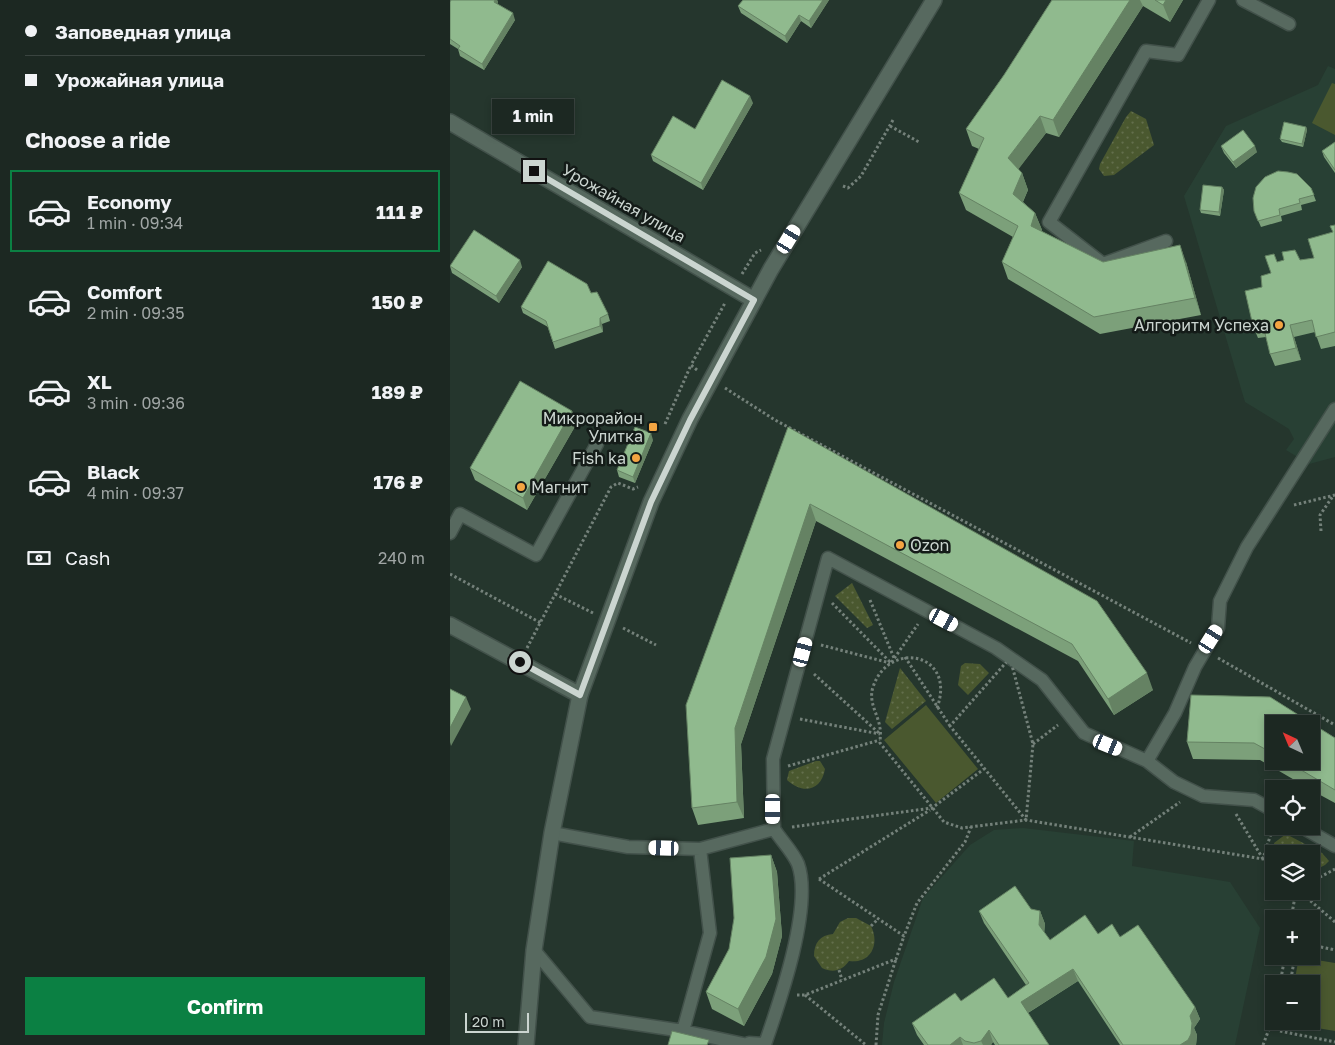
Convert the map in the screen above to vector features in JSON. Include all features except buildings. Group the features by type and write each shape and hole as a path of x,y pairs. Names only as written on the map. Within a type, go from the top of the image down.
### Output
{"street":[{"path":"526,1045 534,950 552,832 580,695 651,502 690,420 754,300 934,0"},
{"name":"Урожайная улица","path":"450,122 754,300"},
{"path":"450,624 580,695"}],"lane":[{"path":"1166,241 1103,264 1049,222 1146,52 1178,55 1209,0"},
{"path":"1243,0 1288,24"},
{"path":"1147,761 1175,713 1204,650 1218,628 1220,601 1248,547 1335,409"},
{"path":"450,533 460,514 536,555 597,444"},
{"path":"534,950 590,1017 683,1031 748,1044 765,1044 781,996 802,902 797,861 774,829 773,759 828,558 1010,658 1042,680 1084,733 1147,761 1174,782 1203,796 1254,800 1265,806"},
{"path":"552,832 628,847 700,849 774,829"},
{"path":"1316,835 1335,846"},
{"path":"683,1031 710,933 700,849"}],"path":[{"path":"826,178 848,188 855,184 893,120"},
{"path":"890,126 919,142"},
{"path":"663,429 691,365 755,252 764,248"},
{"path":"691,365 711,380 775,420 1204,650 1335,725"},
{"path":"520,662 612,487 618,483 633,490 640,484"},
{"path":"1289,506 1334,495"},
{"path":"1321,532 1320,515 1334,495"},
{"path":"450,574 540,623"},
{"path":"859,574 894,658"},
{"path":"820,590 890,663"},
{"path":"927,611 873,686 872,700 880,726 880,743 944,822 962,828 1026,820 1263,860"},
{"path":"806,641 890,663 904,657 919,658 932,666 940,679 942,694 937,708"},
{"path":"904,657 950,726 1026,820"},
{"path":"950,726 1010,658"},
{"path":"1010,658 1033,744 1026,820"},
{"path":"800,662 880,734"},
{"path":"785,716 880,734"},
{"path":"1033,744 1070,716"},
{"path":"773,770 880,740"},
{"path":"801,890 932,808 984,769"},
{"path":"1129,837 1196,792"},
{"path":"1226,798 1263,860"},
{"path":"774,829 932,808"},
{"path":"876,1045 878,1015 917,903 965,842 971,827"},
{"path":"1263,860 1271,835"},
{"path":"1320,878 1335,870"},
{"path":"820,878 904,936"},
{"path":"1309,900 1335,922"},
{"path":"871,926 878,918"},
{"path":"1320,947 1335,950"},
{"path":"781,996 805,994 896,959"},
{"path":"839,970 842,980"},
{"path":"805,994 866,1045"},
{"path":"1263,1045 1270,1030"},
{"path":"1280,1031 1335,1042"}],"shaded area":[{"name":"Алгоритм Успеха","path":"1328,66 1335,69 1335,457 1309,464 1286,450 1294,439 1289,429 1245,402 1184,196 1226,126 1318,85"},
{"path":"1023,828 1134,841 1132,866 1230,882 1260,928 1235,1045 882,1045 884,1023 894,982 923,898 970,845 994,830"}],"green space":[{"path":"1332,83 1335,84 1335,135 1312,123"},
{"path":"1131,111 1146,119 1154,145 1114,175 1104,176 1099,169 1100,164"},
{"path":"852,583 873,625 867,628 835,596"},
{"path":"965,663 980,664 989,673 968,695 958,685 961,666"},
{"path":"900,668 926,701 892,729 885,722"},
{"path":"926,705 978,769 936,803 884,740"},
{"path":"820,761 825,769 823,777 815,786 805,789 787,780 789,771"},
{"path":"1285,835 1288,835 1307,845 1274,845 1274,843"},
{"path":"1320,852 1329,861 1320,868"},
{"path":"848,918 856,918 871,926 874,933 872,951 863,959 849,961 837,970 822,968 814,956 815,947 821,938 833,934 840,922"},
{"path":"1320,960 1335,963 1335,1031 1320,1028 1320,975 1296,975 1298,965 1320,965"}],"place":[{"name":"Алгоритм Успеха","path":"1279,325"},
{"name":"Микрорайон Улитка","path":"653,427"},
{"name":"Fish ka","path":"636,458"},
{"name":"Магнит","path":"521,487"},
{"name":"Ozon","path":"900,545"}],"route":[{"path":"520,662 580,695 651,502 690,420 754,300 534,171"}]}
